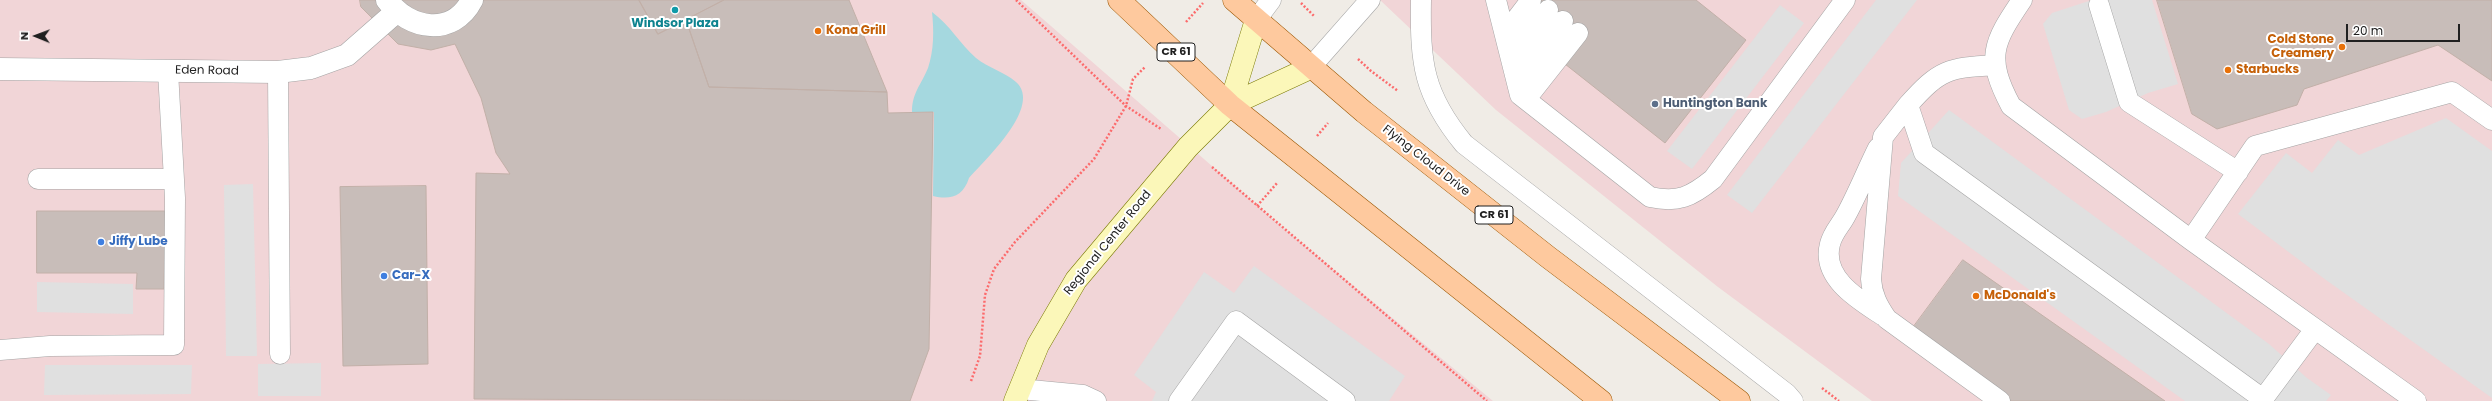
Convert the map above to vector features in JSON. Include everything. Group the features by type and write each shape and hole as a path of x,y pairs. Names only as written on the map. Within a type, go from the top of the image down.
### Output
{"main road":[{"name":"CR 61","path":"1119,0 1230,105 1601,401"},
{"name":"Flying Cloud Drive","path":"1234,0 1310,68 1548,257 1739,401"}],"street":[{"path":"391,6 408,21 422,25 436,25 450,21 462,14 472,0"},
{"name":"Eden Road","path":"0,69 278,72 312,68 347,55 391,6"},
{"name":"Regional Center Road","path":"1230,105 1256,20"},
{"name":"Regional Center Road","path":"1017,395 1042,338 1076,280 1188,147 1230,105 1310,68"}],"lane":[{"path":"1256,20 1271,0"},
{"path":"1310,68 1370,0"},
{"path":"1421,0 1420,52 1425,73 1448,124 1464,144 1787,394 1793,401"},
{"path":"1505,34 1531,0"},
{"path":"1502,5 1505,34 1522,91 1650,197 1669,201 1685,197 1699,190 1713,179 1845,0"},
{"path":"2022,0 2001,31 1995,48 1995,65 2000,84 2011,106 2191,240 2415,401"},
{"path":"2100,5 2129,102 2238,172"},
{"path":"1511,58 1563,22 1522,91"},
{"path":"1995,65 1956,67 1944,72 1926,84 1883,137 1846,216 1835,230 1829,245 1833,270 1841,284 1855,297 2000,401"},
{"path":"0,350 50,346 174,345 173,180 168,71"},
{"path":"278,72 280,354"},
{"path":"2191,240 2255,146 2452,92 2492,120"},
{"path":"1908,105 1924,153 2262,400 2315,329"},
{"path":"1883,137 1871,279 1872,292 1887,319"},
{"path":"38,179 173,180"},
{"path":"1179,401 1236,321 1345,401"},
{"path":"1017,395 1083,395 1096,401"}],"path":[{"path":"1016,0 1126,106 1188,147 1488,401"},
{"path":"971,381 980,356 985,295 994,269 1015,242 1094,159 1126,106"}],"shaded area":[{"path":"0,0 1021,0 1281,226 1493,401 0,401"},
{"path":"1380,0 2492,0 2492,401 1872,401 1718,287 1496,110"},
{"path":"1876,0 1917,0 1752,213 1727,195"},
{"path":"2092,0 2152,0 2178,84 2148,93 2106,112 2082,119 2069,110 2043,24 2052,13"},
{"path":"1780,5 1804,23 1692,169 1667,151"},
{"path":"1949,110 2269,344 2307,378 2331,395 2326,401 2185,401 1898,196 1901,163"},
{"path":"2446,118 2492,151 2492,398 2326,280 2238,214 2286,153 2312,173 2338,140 2359,155"},
{"path":"253,184 257,356 226,356 224,185"},
{"path":"1254,266 1405,376 1389,401 1152,401 1156,392 1134,375 1204,272 1234,293"},
{"path":"37,282 133,284 133,314 37,312"},
{"path":"321,363 321,396 258,396 258,364"},
{"path":"45,365 192,365 191,394 44,395"}],"water":[{"path":"932,12 976,58 1012,79 1016,82 1022,92 1022,105 1009,132 969,178 963,189 955,196 945,198 933,196 934,112 912,112 915,94 928,68 931,54 933,33"}],"building":[{"path":"360,0 639,0 658,34 686,20 709,87 887,92 888,113 933,112 929,349 910,401 474,399 476,173 510,174 496,153 481,98 455,44 431,50 398,44 361,7"},
{"name":"Windsor Plaza","path":"639,0 724,0 658,34"},
{"path":"724,0 849,0 887,92 709,87 686,20"},
{"name":"Huntington Bank","path":"1536,0 1696,0 1746,40 1665,143 1565,64 1548,10"},
{"path":"2157,0 2492,0 2492,81 2438,45 2304,89 2297,105 2217,129 2192,114"},
{"name":"Car-X","path":"426,186 428,364 343,366 340,187"},
{"name":"Jiffy Lube","path":"37,211 165,211 164,289 136,289 137,273 37,273"},
{"name":"McDonald's","path":"1963,260 2165,401 2004,401 1909,333"}],"place":[{"name":"Windsor Plaza","path":"675,10"},
{"name":"Kona Grill","path":"818,31"},
{"name":"Cold Stone Creamery","path":"2342,47"},
{"name":"Starbucks","path":"2228,70"},
{"name":"Huntington Bank","path":"1655,104"},
{"name":"Jiffy Lube","path":"101,242"},
{"name":"Car-X","path":"384,276"},
{"name":"McDonald's","path":"1976,296"}]}
